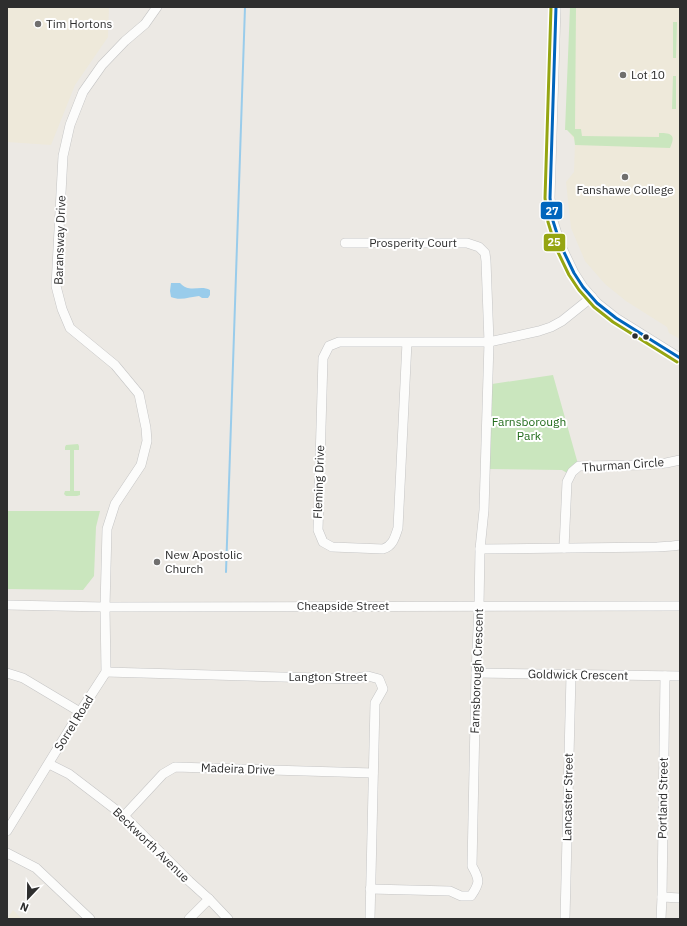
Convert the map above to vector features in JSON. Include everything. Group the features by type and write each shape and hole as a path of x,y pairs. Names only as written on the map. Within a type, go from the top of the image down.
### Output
{"street":[{"name":"Baransway Drive","path":"105,607 107,528 115,504 141,465 147,441 146,428 138,394 115,365 70,328 62,309 56,286 63,156 70,125 83,92 102,65 125,41 145,24 157,7"},
{"path":"556,7 550,198 553,221 561,246 574,273 583,287 597,303 616,318 680,358"},
{"name":"Prosperity Court","path":"345,243 467,242 479,247 485,253 486,261 489,342"},
{"name":"Fleming Drive","path":"407,342 398,528 394,540 388,547 383,549 332,547 323,542 318,530 323,358 329,346 339,342 407,342 489,342 552,327 592,297"},
{"name":"Farnsborough Crescent","path":"370,889 450,891 461,896 471,896 478,886 478,876 472,866 480,549 484,510 489,342"},
{"name":"Thurman Circle","path":"564,548 567,482 572,472 579,466 645,465 680,460"},
{"path":"480,549 657,547 680,545"},
{"name":"Cheapside Street","path":"7,604 105,607 680,606"},
{"path":"105,607 106,672"},
{"name":"Sorrel Road","path":"7,831 106,672"},
{"name":"Langton Street","path":"106,672 353,679 368,676 379,679 383,689 375,703 370,919"},
{"path":"7,673 23,678 80,712"},
{"name":"Goldwick Crescent","path":"476,673 680,676"},
{"name":"Lancaster Street","path":"565,919 571,675"},
{"name":"Portland Street","path":"661,919 665,676"},
{"name":"Beckworth Avenue","path":"49,764 69,774 124,816 228,919"},
{"name":"Madeira Drive","path":"124,816 163,774 175,767 373,774"},
{"path":"7,853 36,868 90,919"},
{"path":"662,897 680,898"},
{"path":"189,919 209,899"}],"shaded area":[{"path":"7,7 109,7 108,37 75,85 51,145 7,142"},
{"name":"Fanshawe College","path":"574,7 680,7 680,339 669,333 667,327 626,301 605,284 585,261 571,228 566,182 574,172 575,141 569,132"},
{"path":"13,910 22,919 7,919"}],"green space":[{"path":"570,7 576,7 575,129 581,129 582,136 659,137 659,133 670,134 673,140 670,148 575,145 574,137 567,130 565,130"},
{"path":"673,22 677,22 676,58 673,58"},
{"path":"673,76 676,76 676,109 672,109"},
{"name":"Farnsborough Park","path":"553,375 578,464 569,469 567,473 562,470 488,469 492,384"},
{"path":"78,444 79,450 74,450 74,491 80,491 80,495 66,496 64,494 65,491 70,491 70,450 65,450 65,447 66,445"},
{"path":"7,511 100,511 96,527 94,576 83,590 7,589"}],"water":[{"path":"171,283 180,283 188,288 206,288 210,290 210,295 208,298 202,298 199,296 181,299 174,298 171,297"}],"waterway":[{"path":"226,572 245,7"}],"transit line":[{"name":"25","path":"551,7 545,198 548,222 556,248 569,275 579,290 594,307 613,322 677,362"},
{"name":"27","path":"556,7 550,198 553,221 561,246 574,273 583,287 597,303 616,318 680,358"}],"place":[{"name":"Tim Hortons","path":"38,24"},
{"name":"Lot 10","path":"623,75"},
{"name":"Fanshawe College","path":"625,177"},
{"name":"New Apostolic Church","path":"157,562"}]}
